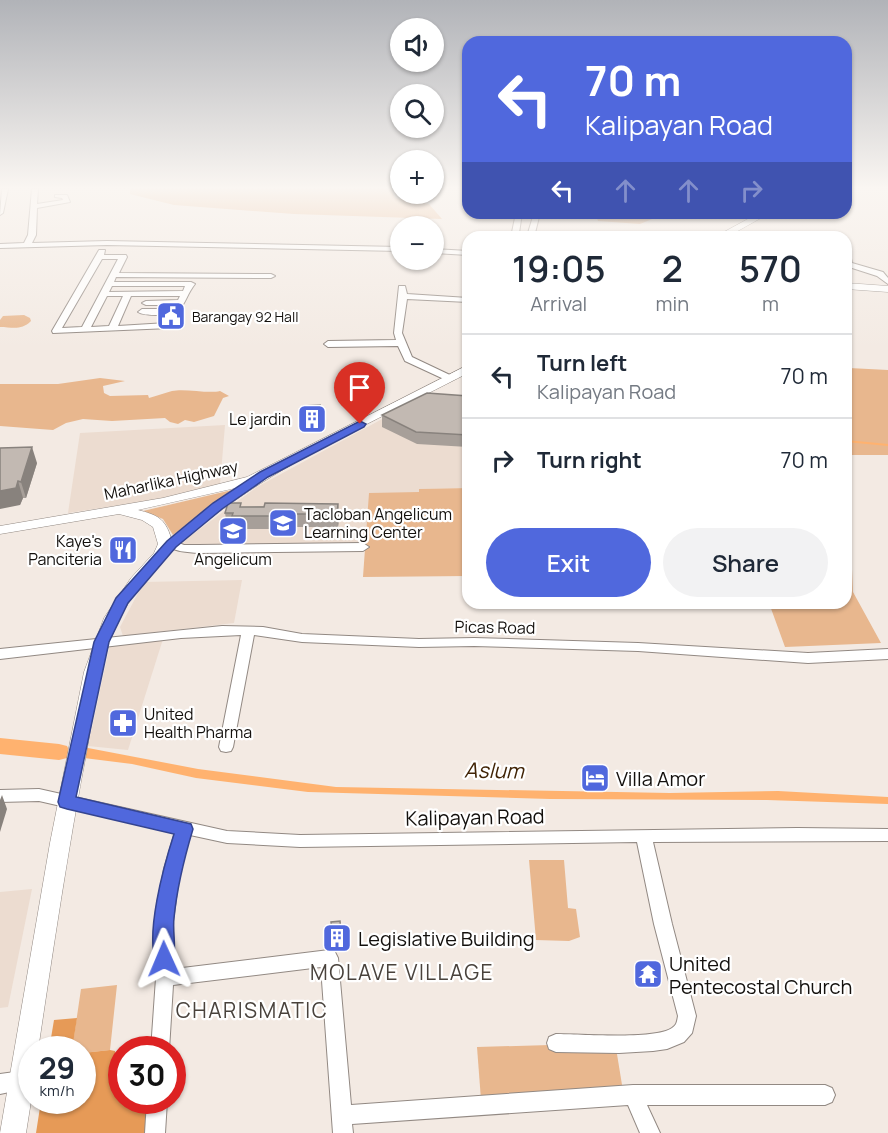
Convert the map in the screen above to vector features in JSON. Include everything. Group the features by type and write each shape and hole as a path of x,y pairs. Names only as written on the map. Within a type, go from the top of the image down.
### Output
{"main road":[{"path":"852,286 888,289"},
{"name":"Maharlika Highway","path":"0,530 122,510 224,489 264,475 462,371"},
{"path":"29,1036 67,802 101,642 122,602 166,549 218,506 264,475"},
{"path":"122,510 147,517 160,525 166,549"},
{"path":"13,1133 18,1104"}],"street":[{"path":"107,243 56,331 167,326"},
{"path":"0,246 107,243 390,249"},
{"path":"444,252 462,253"},
{"path":"85,330 123,257 99,258"},
{"path":"852,266 880,273 888,282"},
{"path":"142,312 171,312 181,302 194,274"},
{"path":"114,275 271,276"},
{"path":"109,284 191,284"},
{"path":"104,294 187,292"},
{"path":"449,378 408,359 400,344 398,333 402,292 462,299"},
{"path":"136,328 149,293"},
{"path":"112,329 128,294"},
{"path":"146,303 181,302"},
{"path":"328,344 400,344"},
{"path":"166,549 363,547"},
{"name":"Picas Road","path":"0,654 190,632 283,633 302,638 419,643 474,642 638,647 808,658 888,654"},
{"path":"226,747 248,632"},
{"name":"Kalipayan Road","path":"0,796 39,795 226,837 300,841 888,835"},
{"path":"161,1036 165,978 164,921 172,869 184,829"},
{"path":"555,1043 645,1042 669,1039 680,1034 687,1024 644,836"},
{"path":"165,978 330,958 342,1124 633,1095 825,1095"},
{"path":"0,1084 18,1082"},
{"path":"633,1095 650,1133"},
{"path":"155,1133 156,1114"}],"shaded area":[{"path":"24,315 31,321 24,326 0,327 0,320 3,316"},
{"path":"852,368 888,370 888,455 852,455"},
{"path":"100,378 125,381 103,386 104,393 110,396 148,395 149,398 183,390 220,391 229,396 223,398 214,416 194,422 185,420 178,424 165,418 112,421 83,419 66,423 53,430 0,426 0,384 58,384"},
{"path":"419,399 462,406 462,488 420,489 365,545 178,545 257,487"},
{"path":"225,425 220,485 153,500 68,513 80,433"},
{"path":"462,488 462,576 363,577 369,493 419,492 419,489"},
{"path":"232,490 173,535 163,519 143,511"},
{"path":"852,569 853,592 881,643 785,647 771,609 852,609"},
{"path":"242,580 234,623 123,636 120,627 144,582"},
{"path":"163,639 128,750 88,746 110,644"},
{"path":"85,749 198,769 336,787 670,793 778,791 888,797 888,804 767,800 550,799 308,792 196,778 132,764 84,758"},
{"path":"529,860 564,860 568,908 576,909 580,937 569,941 536,940"},
{"path":"32,889 8,1007 0,1008 0,892"},
{"path":"117,985 112,1036 108,1036 108,1050 96,1052 96,1036 74,1036 81,989"},
{"path":"77,1018 74,1036 51,1036 54,1020"},
{"path":"550,1045 616,1048 623,1091 481,1100 477,1047"},
{"path":"108,1050 108,1114 149,1114 147,1133 36,1133 39,1114 96,1114 96,1052"}],"building":[{"path":"427,393 462,396 462,435 416,432 382,415"},
{"path":"320,405 320,416 303,417 303,406"},
{"path":"32,447 21,482 18,481 16,488 0,491 0,448"},
{"path":"228,503 241,503 240,507 264,507 265,503 338,504 337,514 232,516 233,513 225,513"},
{"name":"Legislative Building","path":"340,921 342,944 333,944 331,922"}],"waterway":[{"path":"852,442 888,445"},
{"name":"Aslum","path":"0,746 59,752"}],"place":[{"name":"Barangay 92 Hall","path":"171,316"},
{"name":"Le jardin","path":"312,419"},
{"name":"Tacloban Angelicum Learning Center","path":"283,523"},
{"name":"Angelicum","path":"233,531"},
{"name":"Kaye's Panciteria","path":"123,550"},
{"name":"United Health Pharma","path":"123,723"},
{"name":"Villa Amor","path":"595,778"},
{"name":"Legislative Building","path":"337,938"},
{"name":"United Pentecostal Church","path":"648,974"}],"district":[{"name":"MOLAVE VILLAGE","path":"402,972"},
{"name":"CHARISMATIC","path":"252,1010"}],"route":[{"path":"164,959 164,921 172,869 184,829 67,802 101,642 122,602 134,585 171,544 218,506 264,475 360,424"}]}
